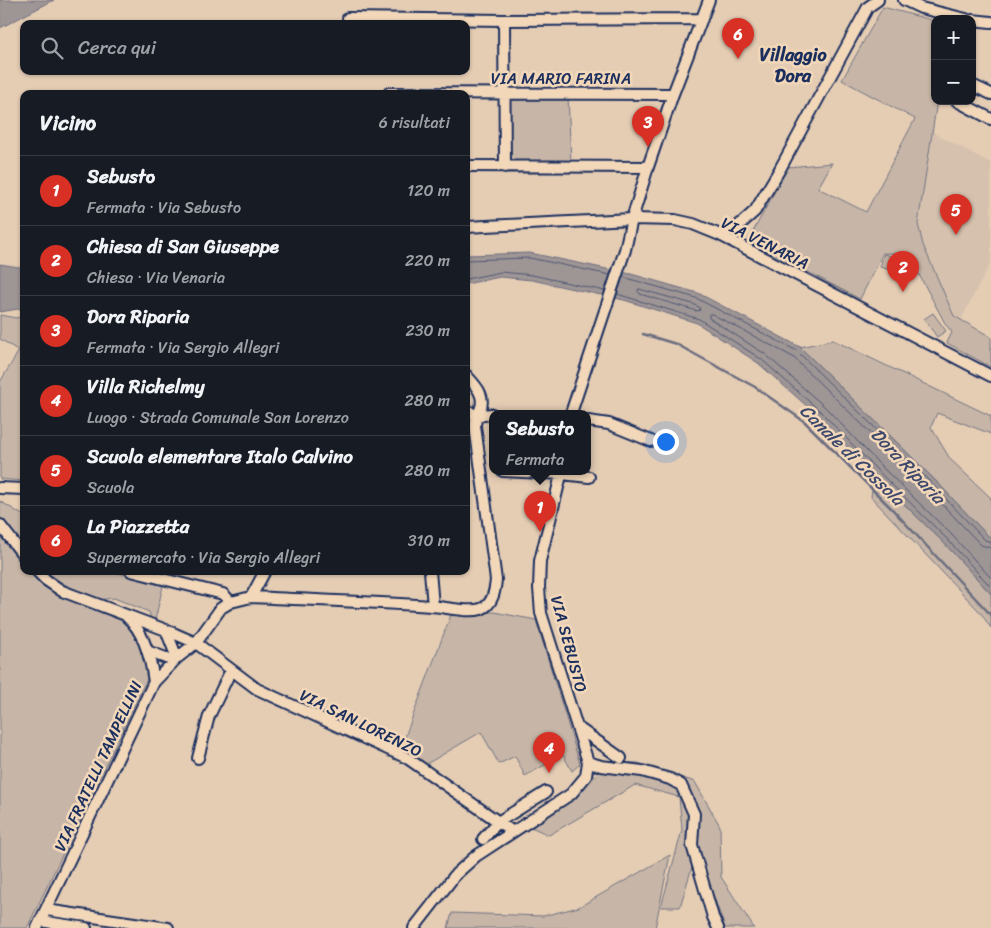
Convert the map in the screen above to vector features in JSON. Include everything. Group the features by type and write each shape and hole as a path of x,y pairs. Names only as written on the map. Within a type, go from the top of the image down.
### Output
{"street":[{"path":"572,410 625,250 632,219 672,94 709,0"},
{"path":"720,235 736,228 755,211 780,169 868,7 878,0"},
{"path":"904,0 921,8 950,15"},
{"path":"348,18 504,20 702,19"},
{"path":"504,20 505,167"},
{"path":"976,20 991,22"},
{"path":"976,87 991,94"},
{"name":"VIA MARIO FARINA","path":"470,93 672,94"},
{"path":"965,105 991,119"},
{"path":"470,166 648,167"},
{"name":"VIA VENARIA","path":"470,227 632,219 675,220 693,224 720,235 991,376"},
{"path":"470,380 480,391 482,404 476,416 475,426 482,470 489,470"},
{"path":"470,412 476,416 489,414"},
{"path":"591,421 609,424 651,441"},
{"name":"VIA FRATELLI TAMPELLINI","path":"39,924 154,682 176,659 196,643 221,608 231,602 251,597 433,606 471,610 482,609 488,604 495,592 494,564 482,470"},
{"name":"VIA SEBUSTO","path":"561,475 540,561 538,588 542,613 588,762"},
{"path":"578,475 589,477"},
{"path":"0,488 20,489"},
{"path":"0,525 20,551"},
{"name":"VIA SAN LORENZO","path":"41,575 62,590 196,643 231,670 274,698 407,758 513,832"},
{"path":"148,575 223,594 231,602"},
{"path":"251,597 263,575"},
{"path":"430,575 433,606"},
{"path":"124,615 137,628 147,651 154,682"},
{"path":"166,630 176,659"},
{"path":"147,651 176,659"},
{"path":"198,758 209,716 231,670"},
{"path":"577,727 621,758"},
{"path":"414,928 456,874 476,856 570,794 586,776 588,762 601,766 642,771 670,779 682,785 694,814 692,845 718,928"},
{"path":"483,839 498,822 546,792"},
{"path":"46,910 168,928"},
{"path":"39,924 86,928"}],"shaded area":[{"path":"883,7 931,20 931,105 936,105 918,224 923,245 954,316 991,337 991,367 947,343 952,332 946,325 908,254 883,253 860,299 748,241 788,167 832,163 818,188 866,212 915,119 842,80"},
{"path":"510,96 568,96 571,162 510,163"},
{"path":"932,132 991,163 991,262 961,320 954,316 923,245 918,224"},
{"path":"884,254 904,260 901,273 880,267"},
{"path":"933,313 946,331 937,337 924,319"},
{"path":"0,315 20,317 20,481 0,479 0,382 19,351 0,339"},
{"path":"833,340 991,416 991,434 937,413 931,427 950,459 991,498 991,539 932,477 800,347"},
{"path":"874,475 943,542 991,594 991,628 980,612 871,497"},
{"path":"0,501 20,514 20,542 0,517"},
{"path":"0,536 20,562 20,575 32,575 41,585 59,596 127,623 143,651 148,677 27,928 0,928"},
{"path":"51,575 126,575 163,586 155,620 151,619 149,612 114,598 98,600 62,583"},
{"path":"452,612 494,612 536,620 580,764 572,771 563,755 525,776 515,756 499,764 481,732 423,766 400,750"},
{"path":"612,762 638,763 695,782 720,826 721,877 754,928 725,928 697,850 680,907 661,907 682,830 679,797 635,785 549,835 531,827 563,805"},
{"path":"670,855 655,928 448,928 452,913 543,916 579,907"}],"water":[{"path":"0,0 54,0 0,28"},
{"path":"530,253 631,274 698,293 800,347 932,477 991,539 991,594 943,542 874,475 818,416 758,363 697,323 624,300 532,280 500,277 470,283 470,255"},
{"path":"0,264 20,267 20,309 0,312"}],"waterway":[{"name":"Canale di Cossola","path":"643,334 676,344 755,387 805,422 893,510 991,615"}],"place":[{"name":"La Piazzetta","path":"738,59"},
{"name":"Dora Riparia","path":"648,147"},
{"name":"Scuola elementare Italo Calvino","path":"956,235"},
{"name":"Chiesa di San Giuseppe","path":"903,292"},
{"name":"Sebusto","path":"540,532"},
{"name":"Villa Richelmy","path":"549,773"}],"district":[{"name":"Villaggio Dora","path":"793,65"}]}
